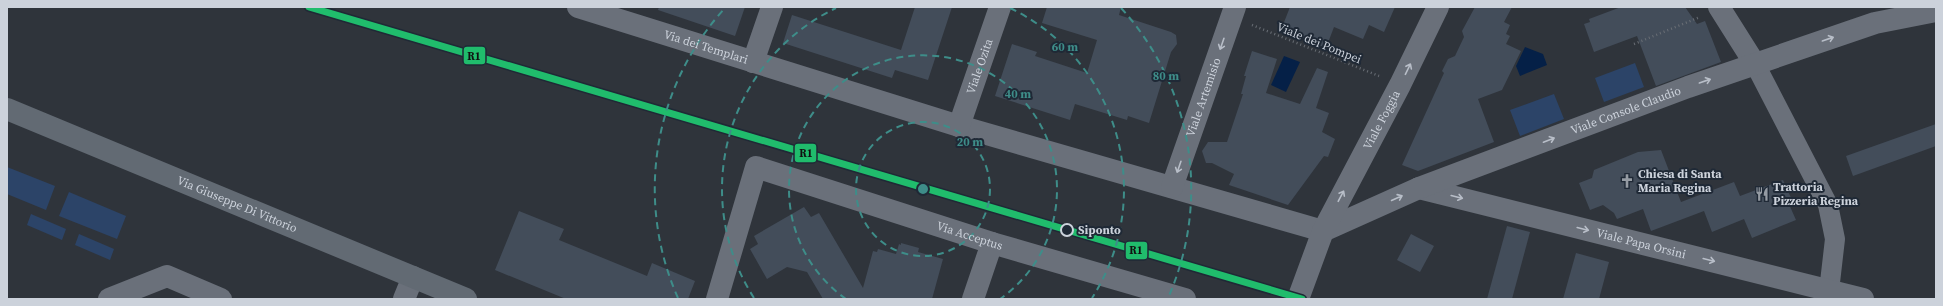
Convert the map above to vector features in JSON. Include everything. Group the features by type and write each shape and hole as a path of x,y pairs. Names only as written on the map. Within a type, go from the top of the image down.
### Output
{"main road":[{"name":"Via Giuseppe Di Vittorio","path":"7,109 466,299"}],"street":[{"name":"Via dei Templari","path":"578,7 959,126 1323,231"},
{"path":"753,62 772,7"},
{"name":"Viale Ozita","path":"959,126 1000,7"},
{"name":"Viale Foggia","path":"1298,298 1323,231 1400,85 1438,7"},
{"path":"1719,8 1755,64 1828,205 1834,239 1829,290"},
{"name":"Viale Console Claudio","path":"1323,231 1419,188 1675,92 1875,23 1936,11"},
{"name":"Viale Artemisio","path":"1172,187 1233,12"},
{"name":"Via Acceptus","path":"717,299 756,167 992,242 1185,299"},
{"name":"Viale Papa Orsini","path":"1419,188 1863,299"},
{"path":"973,299 992,242"},
{"path":"109,299 167,276 221,299"},
{"path":"404,299 413,277"}],"path":[{"path":"1634,44 1719,8"},
{"name":"Viale dei Pompei","path":"1233,12 1400,85"}],"shaded area":[{"path":"1525,47 1543,54 1547,65 1520,76 1516,66"},
{"path":"1284,56 1300,62 1286,92 1271,85"},
{"path":"1635,63 1644,87 1604,102 1595,78"},
{"path":"1554,94 1564,119 1520,136 1510,110"},
{"path":"7,167 55,186 46,210 7,194"},
{"path":"69,192 126,216 117,239 59,216"},
{"path":"31,214 66,229 62,240 27,225"},
{"path":"79,234 114,249 110,260 75,245"}],"building":[{"path":"659,7 745,7 735,36 658,10"},
{"path":"915,7 952,7 928,80 895,70 892,78 783,43 792,15 901,50"},
{"path":"1047,7 1121,7 1119,15 1176,35 1177,44 1171,52 1149,123 1128,116 1127,120 1075,104 1070,120 995,96 1012,44 1037,52 1035,56 1087,73 1097,40 1042,23"},
{"path":"1290,7 1395,7 1384,32 1369,25 1363,39 1334,27 1326,48 1281,30"},
{"path":"1475,7 1512,7 1504,22 1510,25 1506,34 1510,36 1506,44 1521,51 1502,90 1478,99 1494,142 1418,171 1402,165 1444,73 1442,71 1448,59 1455,56 1464,37 1462,31"},
{"path":"1621,7 1685,7 1697,24 1705,21 1721,62 1656,86 1637,36 1594,52 1584,24 1590,22 1589,19"},
{"path":"1252,51 1277,59 1266,93 1300,104 1317,68 1328,72 1316,108 1329,113 1322,132 1335,139 1328,157 1324,156 1288,205 1229,185 1234,174 1212,163 1206,163 1202,151 1208,142 1227,142 1243,94 1241,94 1246,76 1244,76"},
{"path":"1936,124 1936,146 1853,176 1846,156"},
{"path":"1661,150 1681,202 1734,182 1740,196 1783,180 1792,200 1788,202 1796,220 1752,238 1744,219 1712,232 1704,211 1651,231 1643,209 1617,219 1614,213 1603,205 1590,210 1579,183 1592,178 1594,170 1638,152"},
{"path":"804,207 811,217 819,213 863,288 873,251 877,252 878,249 896,254 899,244 901,245 901,243 919,248 918,252 943,259 932,299 823,299 807,272 787,267 767,279 750,249 758,244 754,236"},
{"path":"519,211 564,229 559,240 647,276 652,263 695,281 688,299 566,299 495,270"},
{"path":"1507,226 1530,232 1512,299 1487,299"},
{"path":"1411,234 1434,246 1420,272 1397,260"},
{"path":"1576,253 1609,262 1599,299 1563,299"}],"transit line":[{"name":"R1","path":"309,7 1302,299"}],"place":[{"name":"Chiesa di Santa Maria Regina","path":"1627,181"},
{"name":"Trattoria Pizzeria Regina","path":"1762,194"},
{"name":"Siponto","path":"1067,230"}]}
